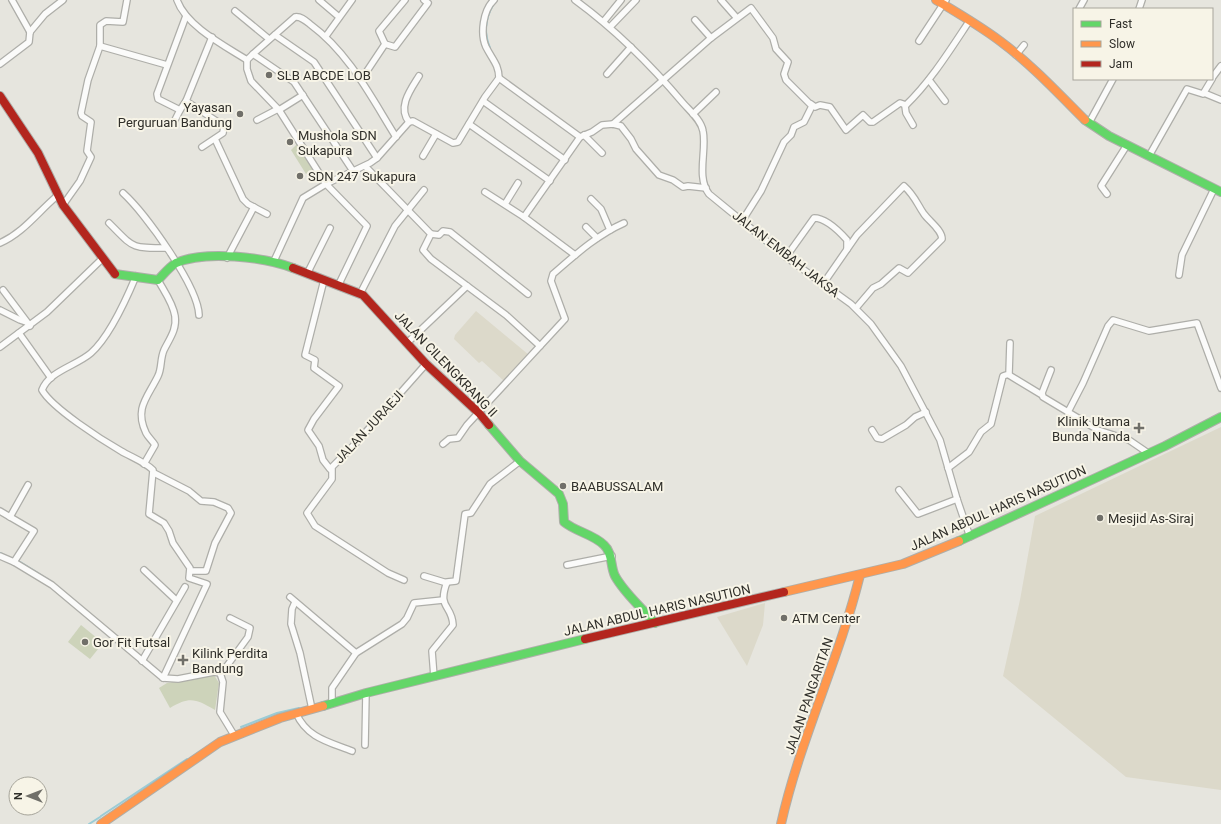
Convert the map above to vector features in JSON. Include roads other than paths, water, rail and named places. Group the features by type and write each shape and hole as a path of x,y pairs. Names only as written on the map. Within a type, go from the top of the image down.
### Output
{"main road":[{"path":"936,0 945,3 970,20 1016,55 1090,121 1127,145 1217,190"},
{"path":"0,96 38,153 57,196 115,274 158,280"},
{"name":"JALAN CILENGKRANG II","path":"158,280 177,263 201,256 274,261 360,294 369,300 426,364 479,413 520,461 559,494 563,504 564,522 569,527 594,538 605,545 612,556"},
{"name":"JALAN ABDUL HARIS NASUTION","path":"101,824 204,752 234,735 296,713 366,693 434,677 523,653 903,564 970,536 1148,453 1221,417"},
{"path":"612,556 614,576 655,623"},
{"name":"JALAN PANGARITAN","path":"781,824 789,789 852,607 860,575"}],"street":[{"path":"12,0 30,32"},
{"path":"0,64 29,42 30,32 45,14 63,0"},
{"path":"63,205 80,181 91,157 87,151 91,122 82,116 81,113 88,80 100,46 100,25 106,21 123,22 127,0"},
{"path":"177,0 186,16 212,37 247,60"},
{"path":"318,0 339,17"},
{"path":"326,36 352,0"},
{"path":"405,0 379,31 385,44 395,47 427,1"},
{"path":"274,261 300,202 306,196 326,184 365,166 377,158 409,122 413,121 456,143 499,78 498,66 486,46 484,30 487,9 494,0"},
{"path":"524,217 582,136 602,125 614,124 625,130 636,149 661,177 673,180 683,187 688,186 706,188 703,175 703,130 693,114 663,79 631,47 604,21 575,0"},
{"path":"604,21 621,0"},
{"path":"610,27 636,0"},
{"path":"721,0 736,18"},
{"path":"918,41 945,3"},
{"path":"614,124 710,38 750,8 773,38 776,49 788,62 784,74 786,80 816,107 820,105 830,107 846,130 863,115 870,122 873,122 900,103 906,105"},
{"path":"234,11 269,39"},
{"path":"180,110 158,99 157,96 186,16"},
{"path":"338,286 367,226 326,184 278,109 251,81 247,69 247,60 269,39 276,35 297,16 326,36 338,49 361,80 396,137"},
{"path":"695,20 710,38"},
{"path":"913,125 905,112 906,105 915,97 929,80 970,20"},
{"path":"276,35 314,62 377,158"},
{"path":"173,124 186,101 212,37"},
{"path":"361,80 385,44"},
{"path":"1016,55 1024,45"},
{"path":"100,46 167,65"},
{"path":"607,74 631,47"},
{"path":"253,54 294,82 353,171"},
{"path":"1213,78 1221,66"},
{"path":"409,122 404,116 404,108 412,87 419,76"},
{"path":"499,78 582,136 592,140 602,153"},
{"path":"929,80 946,101"},
{"path":"1090,121 1112,80"},
{"path":"1204,93 1211,80"},
{"path":"1149,156 1186,90 1189,88 1221,100"},
{"path":"693,114 716,92"},
{"path":"257,120 303,95"},
{"path":"186,101 224,126 223,133 202,147"},
{"path":"483,101 565,160"},
{"path":"742,221 761,191 784,142 791,135 794,127 804,122 812,104"},
{"path":"469,124 550,181"},
{"path":"423,156 436,134"},
{"path":"215,139 243,199 267,214"},
{"path":"1107,194 1101,189 1101,186 1127,145"},
{"path":"365,166 431,234 439,235 446,231 450,232 528,294"},
{"path":"505,204 518,182"},
{"path":"823,284 857,235 904,186 919,203 923,212 941,234 941,241 908,274 899,268 882,284 873,288 856,308"},
{"name":"JALAN EMBAH JAKSA","path":"706,188 709,194 786,257 856,308 871,324 898,360 940,440 957,499 970,536"},
{"path":"360,294 395,226 424,190"},
{"path":"1179,275 1182,255 1217,190"},
{"path":"486,192 524,217 575,255"},
{"path":"123,193 134,205 177,263 198,304 199,315"},
{"path":"0,243 20,232 57,196"},
{"path":"591,199 601,209 610,230"},
{"path":"227,258 254,207"},
{"path":"786,257 814,218 820,219 838,231 846,240 847,250"},
{"path":"109,223 132,246 142,248 166,248"},
{"path":"443,444 449,439 458,438 467,425 565,318 552,281 552,277 575,255 597,238 624,223"},
{"path":"586,227 597,238"},
{"path":"307,274 330,228"},
{"path":"431,234 425,244 424,252 506,315 540,346"},
{"path":"0,347 19,333 28,324 47,312 103,258"},
{"path":"136,276 113,324 94,350 51,378 42,390 50,400 119,450 151,468 154,473 189,491 201,501 214,502 228,508 231,513 215,543 206,571 190,571"},
{"path":"144,464 155,444 146,434 141,410 142,404 158,376 162,355 173,334 175,323 175,314 168,297 158,280"},
{"path":"324,280 305,355 315,360 314,368 339,387 314,419 308,430 315,440 323,460 330,469"},
{"path":"407,343 467,286"},
{"path":"3,290 28,324"},
{"path":"0,310 28,324"},
{"path":"1068,412 1113,320 1149,331 1197,323 1221,388"},
{"path":"19,333 51,378"},
{"path":"1009,375 1010,343"},
{"name":"JALAN JURAEJI","path":"404,580 388,573 313,524 307,513 332,479 330,469 357,442 426,364"},
{"path":"1042,395 1051,370"},
{"path":"948,468 969,452 981,432 989,427 1003,376 1009,375 1101,431 1133,442 1148,453"},
{"path":"872,430 877,438 882,439 906,425 910,420 926,412"},
{"path":"424,576 447,583 456,581 464,516 466,513 472,513 490,484 520,461"},
{"path":"154,473 149,514 164,523 190,571 189,578 205,582 207,585 163,678"},
{"path":"10,517 28,485"},
{"path":"899,490 918,514 957,499"},
{"path":"0,511 34,531 14,562"},
{"path":"0,556 14,562 52,585 142,662 163,678 178,679 214,672 221,674"},
{"path":"567,566 612,556"},
{"path":"144,570 176,600"},
{"path":"434,677 432,651 453,625 443,600 447,583"},
{"path":"142,662 176,600 185,587"},
{"path":"290,597 356,653"},
{"path":"332,703 332,688 356,653 402,624 407,618 414,603 443,600"},
{"path":"295,602 292,609 291,624 300,653 312,709"},
{"path":"221,674 248,637 250,628 230,618"},
{"path":"221,674 223,682 220,712 234,735"},
{"path":"365,745 366,693"},
{"path":"296,713 301,724 307,731 352,751"}],"waterway":[{"path":"490,48 486,26 488,16 493,5"},
{"path":"734,218 774,251"},
{"path":"0,553 6,556"},
{"path":"17,560 52,582"},
{"path":"241,727 277,713 299,708"},
{"path":"101,816 187,759"},
{"path":"89,824 100,817"}],"place":[{"name":"SLB ABCDE LOB","path":"269,75"},
{"name":"Yayasan Perguruan Bandung","path":"240,114"},
{"name":"Mushola SDN Sukapura","path":"290,142"},
{"name":"SDN 247 Sukapura","path":"300,176"},
{"name":"Klinik Utama Bunda Nanda","path":"1139,428"},
{"name":"BAABUSSALAM","path":"563,486"},
{"name":"Mesjid As-Siraj","path":"1100,518"},
{"name":"ATM Center","path":"784,618"},
{"name":"Gor Fit Futsal","path":"85,642"},
{"name":"Kilink Perdita Bandung","path":"183,660"}]}
